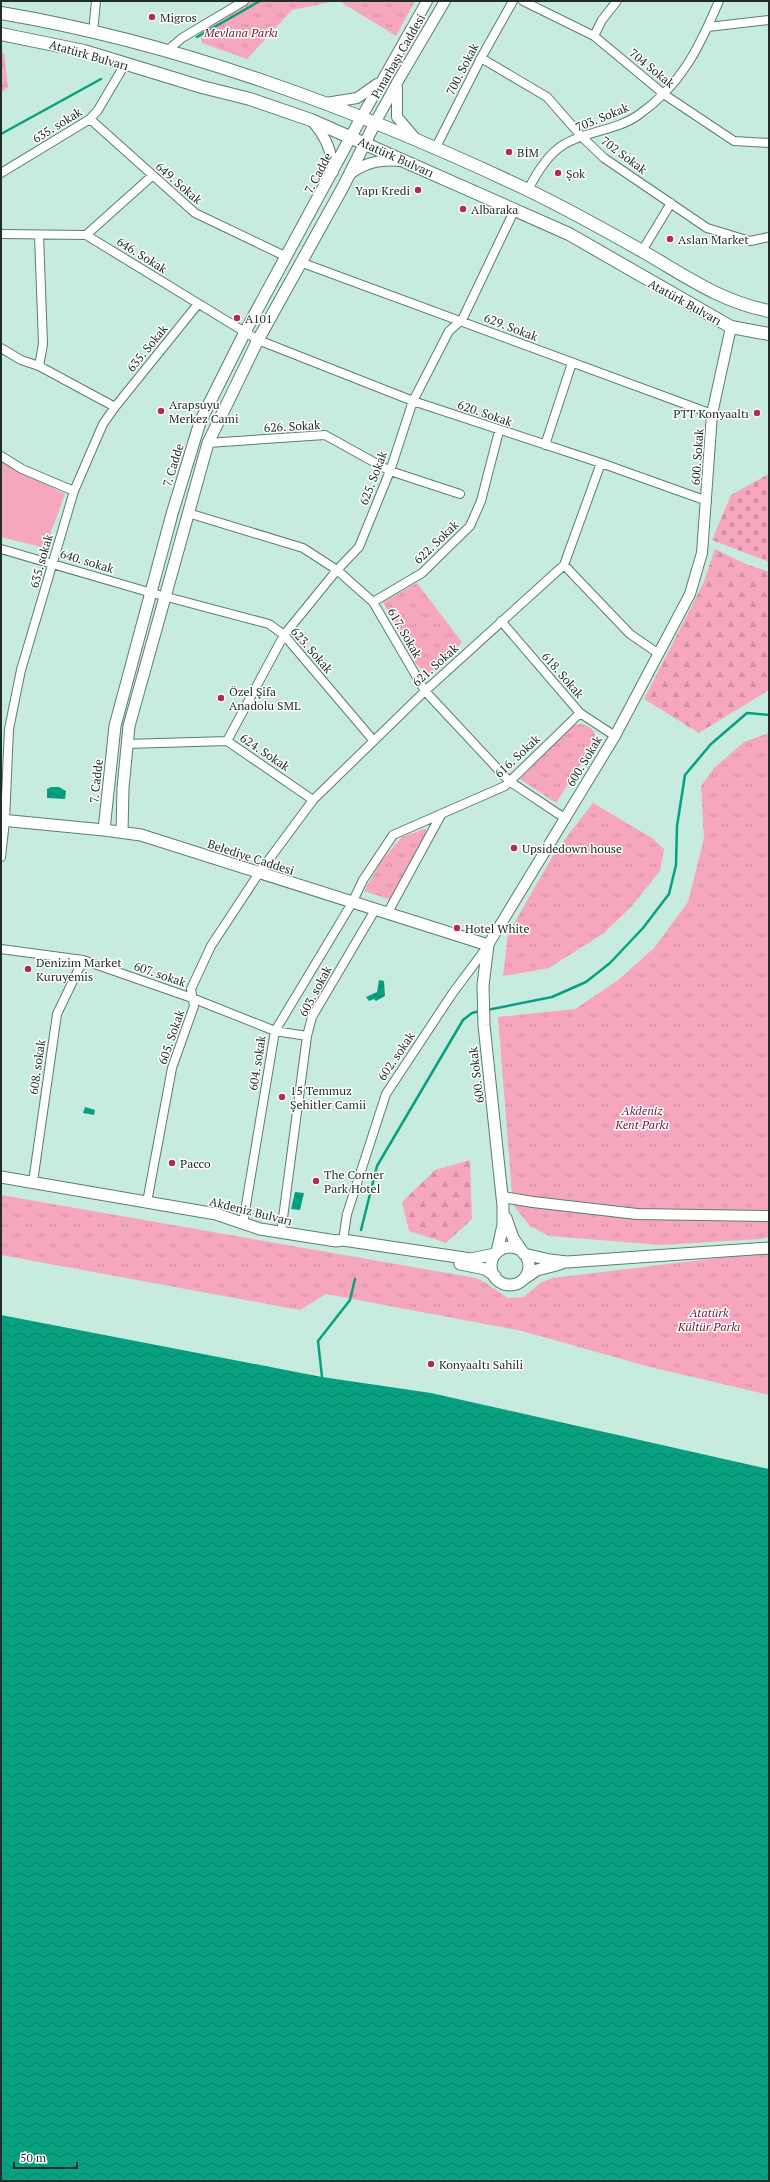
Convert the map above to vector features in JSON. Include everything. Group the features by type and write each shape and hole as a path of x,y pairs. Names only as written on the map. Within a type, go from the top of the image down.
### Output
{"main road":[{"name":"Atatürk Bulvarı","path":"1,13 47,20 168,50 361,118 528,190 642,251 717,295 747,306 769,311"},
{"name":"Atatürk Bulvarı","path":"1,34 84,51 202,87 250,99 311,120 569,234 731,327 769,334"},
{"name":"7. Cadde","path":"104,830 114,726 152,593 172,514 200,422 245,332 333,173 361,118"},
{"path":"122,832 126,744 129,726 208,443 258,340 349,175 375,124"},
{"name":"Belediye Caddesi","path":"3,820 122,832 141,836 488,946"},
{"name":"600. Sokak","path":"488,946 483,985 484,1025 503,1201"},
{"name":"Akdeniz Bulvarı","path":"1,1177 216,1214 243,1224 281,1234 471,1259 496,1253"},
{"path":"495,1276 492,1263 503,1225 503,1201"},
{"path":"503,1201 508,1224 529,1263 524,1278"},
{"path":"340,1241 342,1245 485,1269 502,1283 512,1284 537,1270 567,1262"},
{"path":"496,1253 509,1247 550,1260 567,1262 769,1248"}],"street":[{"path":"93,32 96,1"},
{"path":"168,50 182,38 244,1"},
{"name":"Pınarbaşı Caddesi","path":"361,118 427,1"},
{"name":"Pınarbaşı Caddesi","path":"375,124 398,81 445,1"},
{"name":"700. Sokak","path":"436,150 481,58 513,1"},
{"name":"704 Sokak","path":"523,1 594,36 665,95 734,141 769,143"},
{"path":"594,36 602,20 617,1"},
{"name":"703. Sokak","path":"528,190 537,173 552,154 564,145 636,117 665,95 681,76 708,27 719,1"},
{"path":"708,27 769,20"},
{"name":"702 Sokak","path":"481,58 547,97 583,138 604,158 706,228 750,241 769,237"},
{"name":"635. sokak","path":"1,173 90,119 98,110 125,64"},
{"path":"322,103 357,98 382,80"},
{"path":"398,81 395,100 397,117 405,129 420,143"},
{"name":"649. Sokak","path":"90,119 195,213 287,256"},
{"path":"311,120 328,144 332,154 333,173"},
{"path":"349,175 356,169 371,163 385,160 404,161"},
{"path":"1,234 86,235 152,176"},
{"path":"642,251 671,203"},
{"name":"625. Sokak","path":"227,741 284,635 337,570 359,548 390,471 413,401 449,331 462,320 515,209"},
{"path":"39,235 43,344 39,366"},
{"name":"646. Sokak","path":"86,235 258,340"},
{"name":"629. Sokak","path":"300,262 462,320 572,363 712,414"},
{"name":"635. Sokak","path":"115,407 198,304"},
{"name":"600. Sokak","path":"488,946 566,819 614,736 690,594 702,553 707,501 712,414 731,327"},
{"name":"620. Sokak","path":"258,340 413,401 499,431 601,463 707,501"},
{"path":"1,348 21,360 39,366 115,407"},
{"path":"545,445 572,363"},
{"name":"635. sokak","path":"1,857 5,728 74,491 103,424 115,407"},
{"name":"622. Sokak","path":"373,602 422,573 470,526 481,501 499,431"},
{"name":"626. Sokak","path":"208,443 325,435 390,471 460,494"},
{"path":"1,456 22,469 74,491"},
{"name":"621. Sokak","path":"260,873 313,800 425,691 501,621 564,566 601,463"},
{"name":"617. Sokak","path":"188,513 303,548 337,570 373,602 425,691 510,781 566,819"},
{"name":"640. sokak","path":"1,548 165,596"},
{"path":"564,566 630,634 659,654"},
{"name":"623. Sokak","path":"165,596 269,624 284,635 373,740"},
{"name":"618. Sokak","path":"501,621 580,712 614,736"},
{"name":"616. Sokak","path":"352,903 363,880 393,835 505,786 580,712"},
{"name":"624. Sokak","path":"126,744 227,741 313,800"},
{"path":"387,914 441,815"},
{"name":"605. Sokak","path":"147,1202 172,1068 194,1006 191,989 211,946 260,873"},
{"name":"604. sokak","path":"243,1224 275,1031 352,903"},
{"name":"603. sokak","path":"281,1234 307,1036 312,1017 375,910"},
{"name":"602. sokak","path":"340,1241 347,1214 386,1094 452,994 488,946"},
{"name":"607. sokak","path":"1,949 83,960 192,998 275,1031 307,1036"},
{"name":"608. sokak","path":"33,1182 56,1014 83,960"},
{"path":"503,1201 533,1202 637,1214 769,1216"}],"green space":[{"name":"Mevlana Parkı","path":"250,1 336,1 292,10 247,59 202,43 200,32"},
{"path":"339,1 415,1 396,36"},
{"path":"1,52 4,53 8,87 1,93"},
{"path":"1,461 65,494 45,548 1,537"},
{"path":"769,474 769,562 712,540 731,495"},
{"path":"715,549 746,564 769,572 769,690 699,733 644,699 703,584"},
{"path":"417,583 462,642 428,675 416,664 383,602"},
{"path":"582,724 588,726 592,730 596,741 556,803 520,779 573,725"},
{"name":"Akdeniz Kent Parkı","path":"769,733 769,1237 761,1239 661,1245 549,1236 530,1226 513,1205 498,1017 575,1009 617,981 654,948 688,902 704,838 701,786 714,768 744,742"},
{"path":"593,803 652,838 664,849 660,871 631,907 604,933 549,968 503,976 508,934 555,852"},
{"path":"425,829 428,832 391,900 364,891 382,860 402,837"},
{"path":"470,1160 472,1219 446,1243 409,1231 402,1202 435,1170"},
{"name":"Atatürk Kültür Parkı","path":"1,1195 476,1278 508,1298 524,1297 540,1283 552,1278 769,1252 769,1395 650,1367 522,1331 326,1294 300,1310 1,1255"}],"water":[{"path":"51,787 59,787 66,791 65,799 47,798 47,789"},
{"path":"379,980 384,981 385,996 376,1001 374,999 369,1001 366,997 377,992"},
{"path":"85,1107 95,1110 94,1115 83,1113"},
{"path":"295,1192 304,1193 300,1210 291,1209"},
{"path":"1,1315 322,1377 431,1393 769,1469 769,2181 1,2181"}],"waterway":[{"path":"197,37 260,1"},
{"path":"1,134 101,79"},
{"path":"487,1010 552,997 586,982 610,963 643,928 669,894 676,865 677,826 685,775 711,744 747,713 769,715"},
{"path":"361,1230 377,1166 463,1020 472,1013 480,1011"},
{"path":"322,1377 318,1341 350,1300 355,1279"}],"place":[{"name":"Migros","path":"152,17"},
{"name":"BİM","path":"509,152"},
{"name":"Şok","path":"558,173"},
{"name":"Yapı Kredi","path":"418,190"},
{"name":"Albaraka","path":"463,209"},
{"name":"Aslan Market","path":"670,239"},
{"name":"A101","path":"237,318"},
{"name":"Arapsuyu Merkez Cami","path":"161,411"},
{"name":"PTT Konyaaltı","path":"757,413"},
{"name":"Özel Şifa Anadolu SML","path":"221,698"},
{"name":"Upsidedown house","path":"514,848"},
{"name":"Hotel White","path":"457,928"},
{"name":"Denizim Market Kuruyemis","path":"28,969"},
{"name":"15 Temmuz Şehitler Camii","path":"282,1097"},
{"name":"Pacco","path":"172,1163"},
{"name":"The Corner Park Hotel","path":"316,1181"},
{"name":"Konyaaltı Sahili","path":"431,1364"}]}
